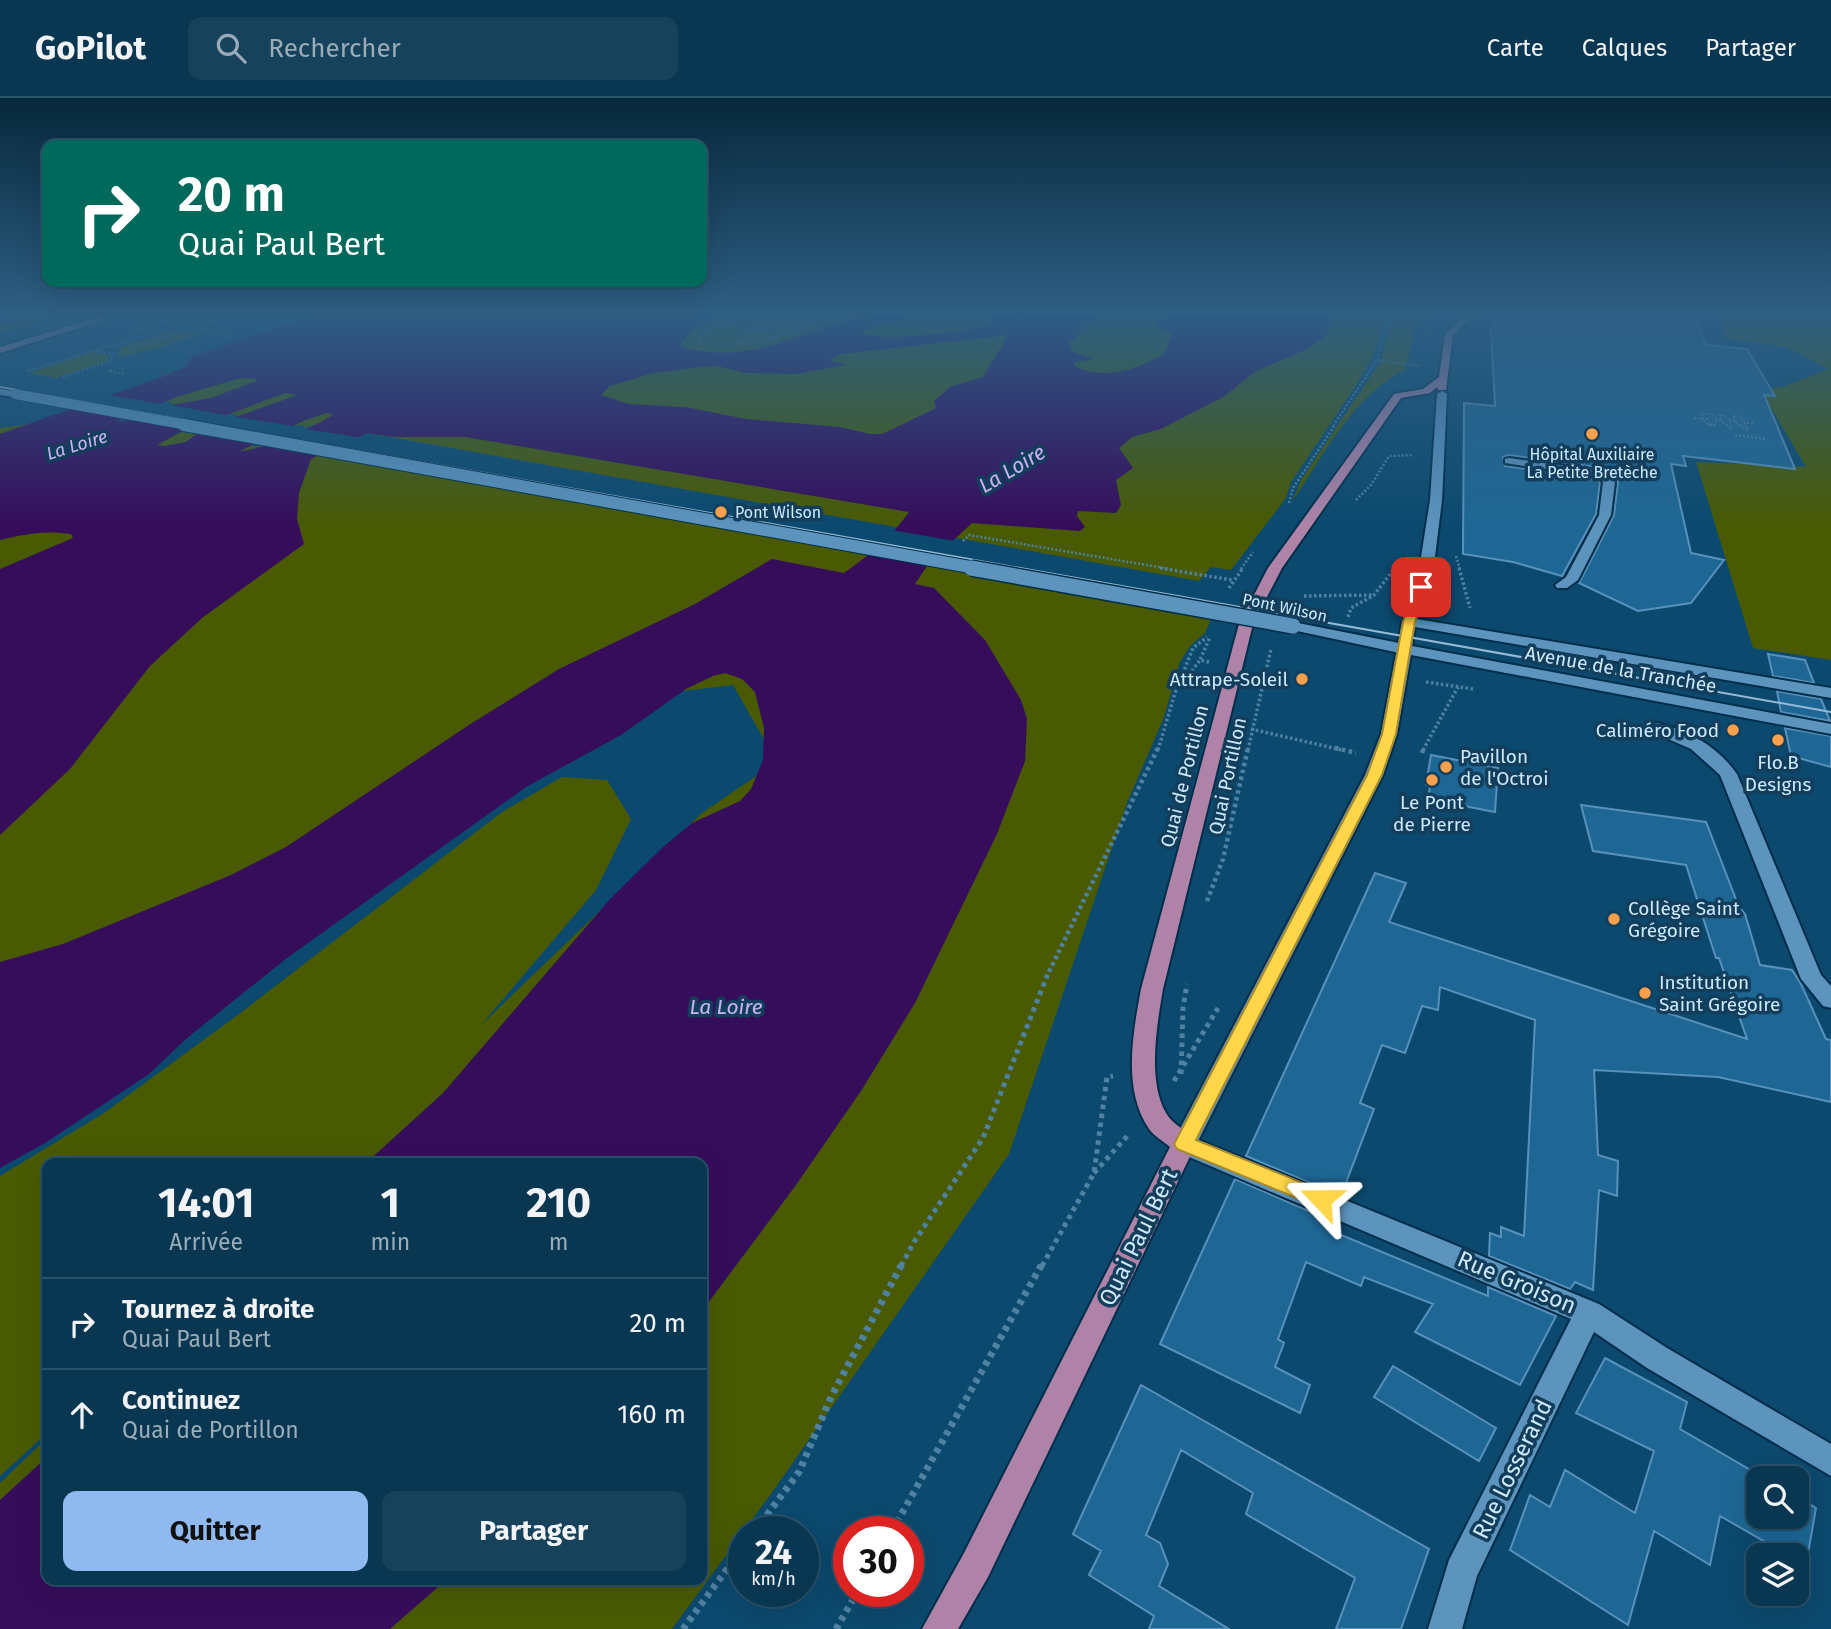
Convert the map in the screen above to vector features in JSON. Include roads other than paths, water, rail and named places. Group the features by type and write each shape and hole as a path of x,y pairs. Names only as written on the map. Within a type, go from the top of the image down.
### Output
{"main road":[{"name":"Quai de Portillon","path":"1184,1144 1159,1124 1151,1108 1144,1075 1145,1031 1152,989 1246,624 1275,568 1398,396 1426,391 1436,383"},
{"path":"1393,406 1405,399 1442,394 1443,383"},
{"name":"Quai Paul Bert","path":"940,1629 976,1565 1184,1144"}],"street":[{"name":"Pont Wilson","path":"0,392 1293,626 1404,649"},
{"path":"1409,622 1421,587 1435,516 1442,394"},
{"path":"1509,461 1602,474 1609,482 1605,515 1572,580 1562,585"},
{"name":"Quai Paul Bert","path":"1184,1144 1374,775 1389,734 1409,622"},
{"name":"Avenue de la Tranchée","path":"1409,622 1831,692"},
{"name":"Avenue de la Tranchée","path":"1404,649 1831,729"},
{"path":"1658,727 1701,747 1720,763 1728,774 1812,979 1831,1000"},
{"name":"Rue Groison","path":"1184,1144 1589,1313 1657,1358 1831,1461"},
{"name":"Rue Losserand","path":"1445,1629 1461,1572 1589,1313"}],"water":[{"name":"La Loire","path":"143,383 222,383 179,396 117,422 171,405 211,398 250,383 618,383 610,386 601,395 629,404 685,407 747,419 840,427 882,434 936,408 934,401 950,387 962,383 1240,383 1223,397 1161,429 1132,437 1119,448 1133,468 1116,480 1121,505 1116,513 1078,511 1077,516 1085,527 1080,531 972,523 929,563 915,584 934,588 985,640 1021,700 1027,719 1025,761 997,834 915,1003 861,1091 796,1185 707,1304 707,1158 372,1158 443,1093 610,899 663,847 692,823 740,801 751,789 763,760 764,728 755,692 742,679 725,673 686,689 621,735 526,787 287,958 187,1038 149,1074 45,1143 0,1168 0,962 63,944 231,875 286,847 472,723 559,669 695,604 772,559 844,573 879,546 909,512 465,437 394,437 368,433 311,459 299,493 297,519 304,544 202,618 150,666 70,769 0,835 0,569 73,538 71,534 44,533 0,540 0,434","holes":["285,393 298,395 200,431 186,442 157,445 179,433","327,413 333,414 288,437 240,451 303,421"]},
{"path":"42,1462 42,1585 440,1585 390,1629 0,1629 0,1500"}],"tram line":[{"path":"0,387 1831,712"}],"place":[{"name":"Hôpital Auxiliaire La Petite Bretèche","path":"1592,434"},
{"name":"Pont Wilson","path":"721,512"},
{"name":"Attrape-Soleil","path":"1302,679"},
{"name":"Caliméro Food","path":"1733,730"},
{"name":"Flo.B Designs","path":"1778,740"},
{"name":"Pavillon de l'Octroi","path":"1446,767"},
{"name":"Le Pont de Pierre","path":"1432,780"},
{"name":"Collège Saint Grégoire","path":"1614,919"},
{"name":"Institution Saint Grégoire","path":"1645,993"}]}
